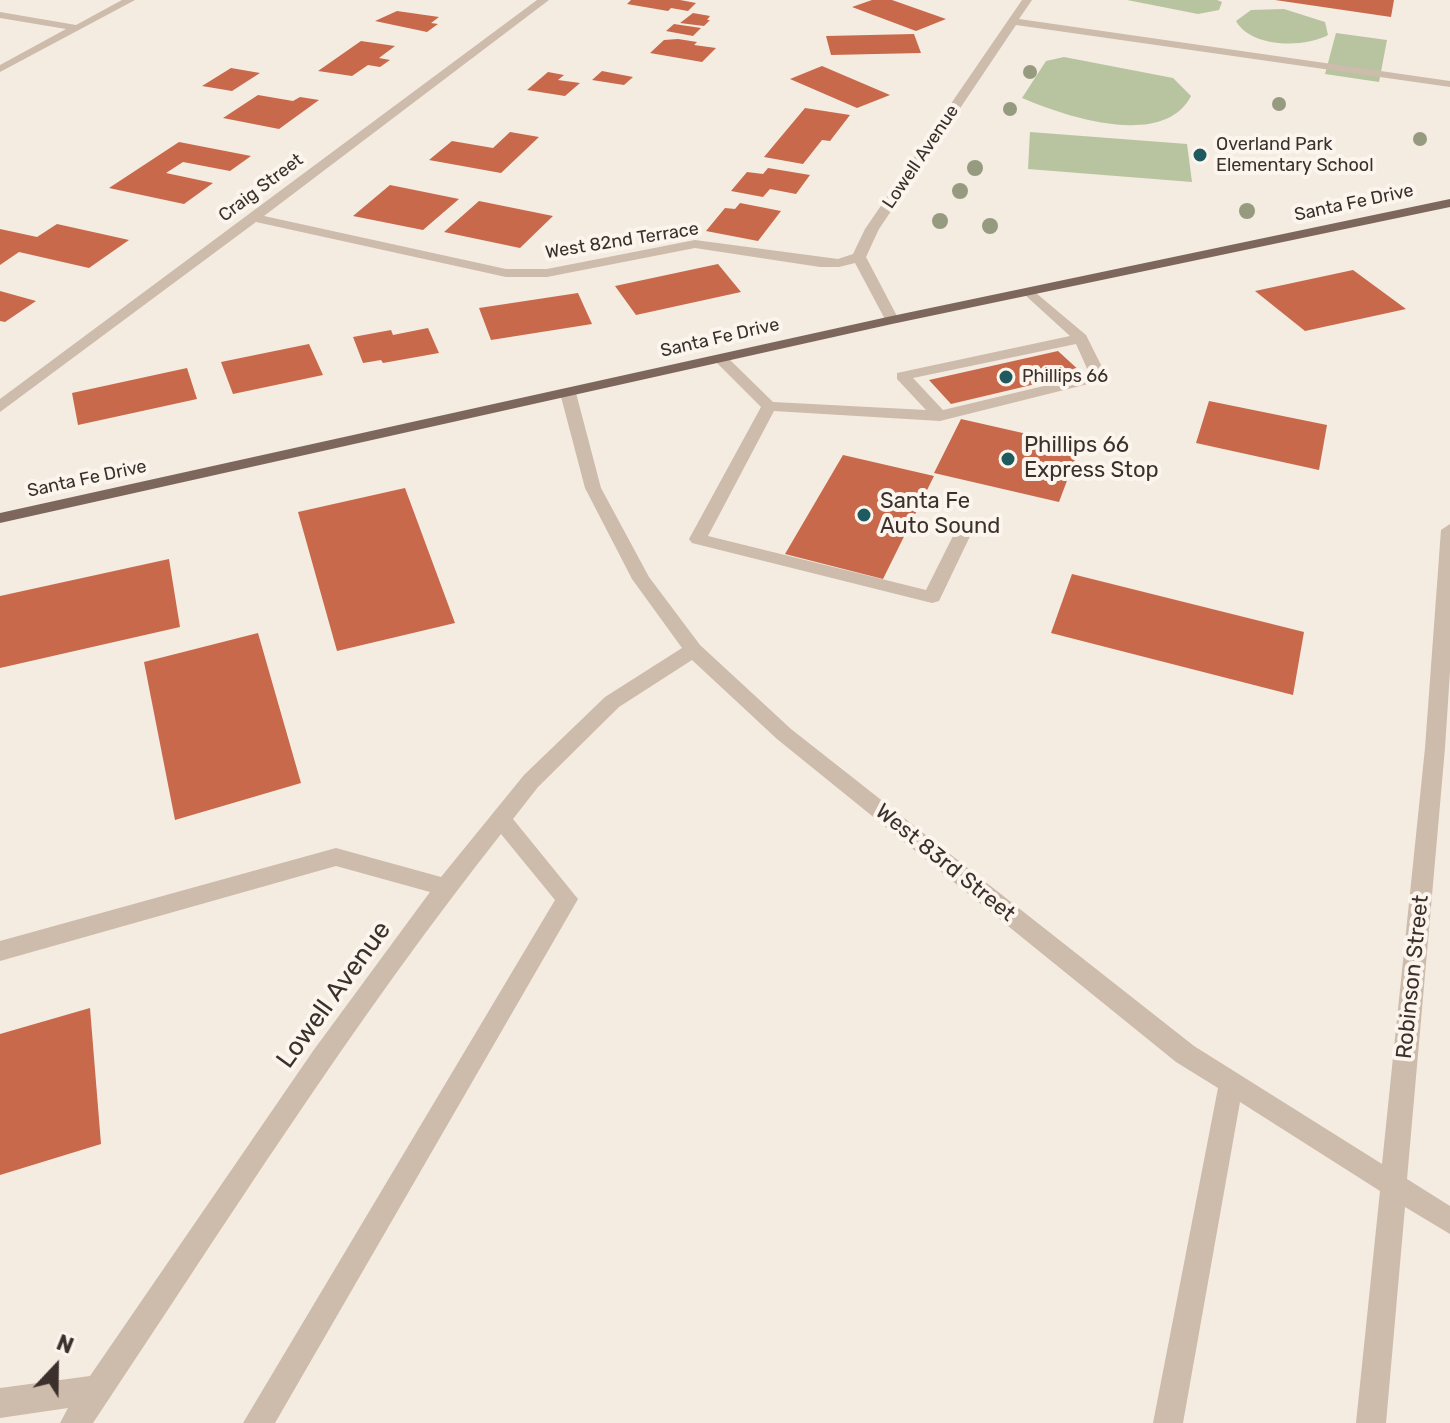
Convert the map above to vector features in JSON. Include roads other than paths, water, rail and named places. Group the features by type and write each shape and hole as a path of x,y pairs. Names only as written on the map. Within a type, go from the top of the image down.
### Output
{"main road":[{"name":"Santa Fe Drive","path":"0,518 892,320 1450,203"}],"street":[{"path":"0,69 130,0"},
{"name":"Craig Street","path":"0,407 544,0"},
{"name":"Lowell Avenue","path":"859,257 872,229 1027,0"},
{"path":"0,15 77,28"},
{"path":"1012,21 1450,84"},
{"name":"West 82nd Terrace","path":"251,217 506,273 547,273 695,244 820,263 839,263 859,257"},
{"path":"859,257 892,320"},
{"path":"721,359 769,406 940,416 1099,377 1081,338 1030,292"},
{"path":"940,416 902,376 1081,338"},
{"name":"West 83rd Street","path":"568,393 593,488 641,579 693,650 784,734 1185,1054 1450,1221"},
{"path":"769,406 698,539 932,597 964,530"},
{"name":"Robinson Street","path":"1371,1423 1435,748 1450,530"},
{"name":"Lowell Avenue","path":"75,1423 322,1059 446,887 531,781 612,702 693,650"},
{"path":"258,1423 567,899 501,819"},
{"path":"0,951 336,857 446,887"},
{"path":"1168,1423 1231,1083"},
{"path":"0,1403 98,1389"}],"place":[{"name":"Overland Park Elementary School","path":"1200,155"},
{"name":"Phillips 66","path":"1006,377"},
{"name":"Phillips 66 Express Stop","path":"1008,459"},
{"name":"Santa Fe Auto Sound","path":"864,515"}]}
